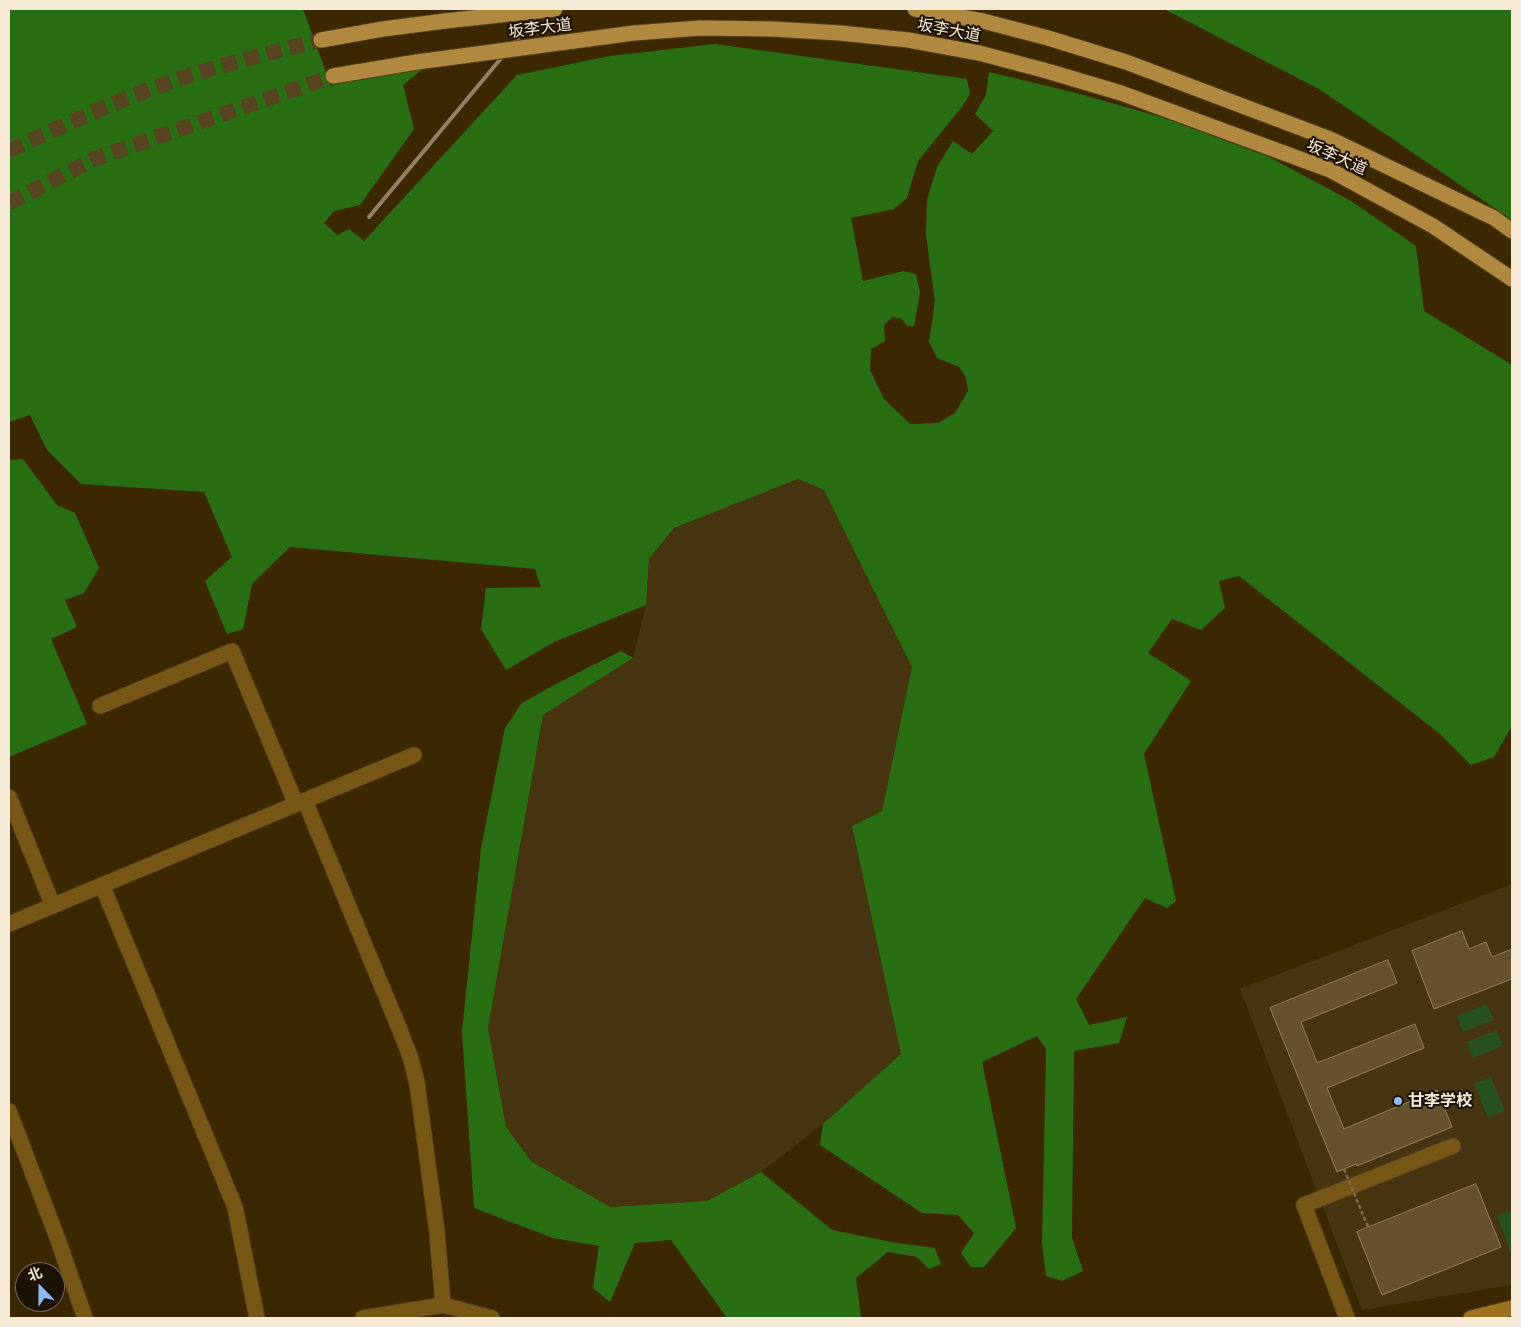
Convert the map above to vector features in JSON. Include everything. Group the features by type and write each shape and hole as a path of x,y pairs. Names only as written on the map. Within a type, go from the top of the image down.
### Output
{"main road":[{"name":"坂李大道","path":"321,40 383,29 555,9"},
{"name":"坂李大道","path":"914,9 983,21 1048,38 1126,62 1330,139 1494,218 1512,230"},
{"name":"坂李大道","path":"333,76 417,62 634,33 700,28 772,29 908,40 979,53 1121,93 1330,170 1433,226 1512,279"},
{"path":"1471,1318 1512,1308"}],"street":[{"path":"100,706 232,651 410,1056 417,1084 437,1232 442,1305"},
{"path":"9,924 414,755"},
{"path":"9,797 53,906"},
{"path":"102,885 235,1207 257,1318"},
{"path":"9,1111 57,1237 85,1318"},
{"path":"1346,1318 1304,1205 1453,1146"},
{"path":"363,1318 442,1305 492,1318"}],"path":[{"path":"1344,1169 1368,1227"}],"shaded area":[{"path":"798,479 824,490 912,667 882,811 852,826 902,1054 823,1124 761,1172 707,1201 610,1207 531,1161 506,1127 488,1028 543,715 633,658 646,605 649,559 674,528"},
{"name":"甘李学校","path":"1512,884 1512,1285 1362,1310 1240,989"}],"green space":[{"path":"9,9 303,9 331,86 418,56 423,69 403,85 414,129 360,205 334,211 324,223 337,235 349,229 364,241 517,75 610,56 715,44 967,79 970,94 918,161 907,198 894,209 851,218 863,281 903,271 916,274 920,292 914,326 907,326 902,319 893,317 884,325 885,341 871,349 870,370 884,399 910,424 938,423 955,413 968,391 966,377 959,367 937,358 929,342 935,302 926,235 927,200 937,167 953,141 972,154 993,131 975,114 986,95 989,72 1076,93 1161,117 1269,157 1351,201 1416,246 1424,311 1512,365 1512,726 1494,757 1471,765 1440,734 1239,576 1219,581 1225,608 1201,630 1172,619 1148,653 1191,681 1144,754 1176,901 1167,908 1145,898 1076,999 1089,1025 1127,1017 1119,1043 1074,1051 1072,1238 1083,1271 1062,1281 1046,1276 1042,1244 1046,1049 1037,1036 982,1062 1016,1228 984,1267 971,1267 961,1253 974,1233 958,1215 922,1213 820,1145 823,1124 901,1054 852,826 882,811 912,667 824,490 798,479 674,528 649,559 646,605 554,642 506,670 481,629 486,588 541,587 535,569 290,547 252,584 243,629 227,634 205,581 232,557 204,492 81,484 47,450 30,415 9,422"},
{"path":"1164,9 1512,9 1512,220 1319,89"},
{"path":"23,459 57,505 75,513 99,568 84,593 65,600 77,627 51,639 87,724 9,757 9,460"},
{"path":"621,651 633,658 543,715 488,1028 506,1127 531,1161 610,1207 707,1201 761,1172 832,1230 891,1242 935,1248 941,1264 929,1269 917,1257 888,1252 856,1278 861,1318 727,1318 671,1240 635,1243 610,1302 593,1288 599,1246 553,1238 474,1208 462,1032 481,848 505,728 522,703"},
{"path":"1487,1004 1494,1020 1463,1032 1457,1016"},
{"path":"1497,1030 1503,1046 1473,1058 1467,1042"},
{"path":"1491,1077 1505,1111 1488,1118 1474,1084"},
{"path":"1512,1210 1512,1256 1497,1216"}],"building":[{"path":"1462,931 1469,949 1486,942 1492,957 1512,949 1512,979 1434,1009 1412,951"},
{"path":"1388,960 1397,983 1301,1022 1317,1063 1415,1024 1424,1048 1327,1088 1344,1129 1437,1090 1452,1127 1357,1166 1356,1164 1337,1172 1270,1008"},
{"path":"1476,1184 1501,1247 1382,1295 1357,1232"}],"tunnel":[{"path":"9,151 97,110 142,92 221,66 321,40"},
{"path":"9,203 94,159 333,76"}],"railway":[{"path":"369,217 542,9"}],"place":[{"name":"甘李学校","path":"1398,1101"}]}
